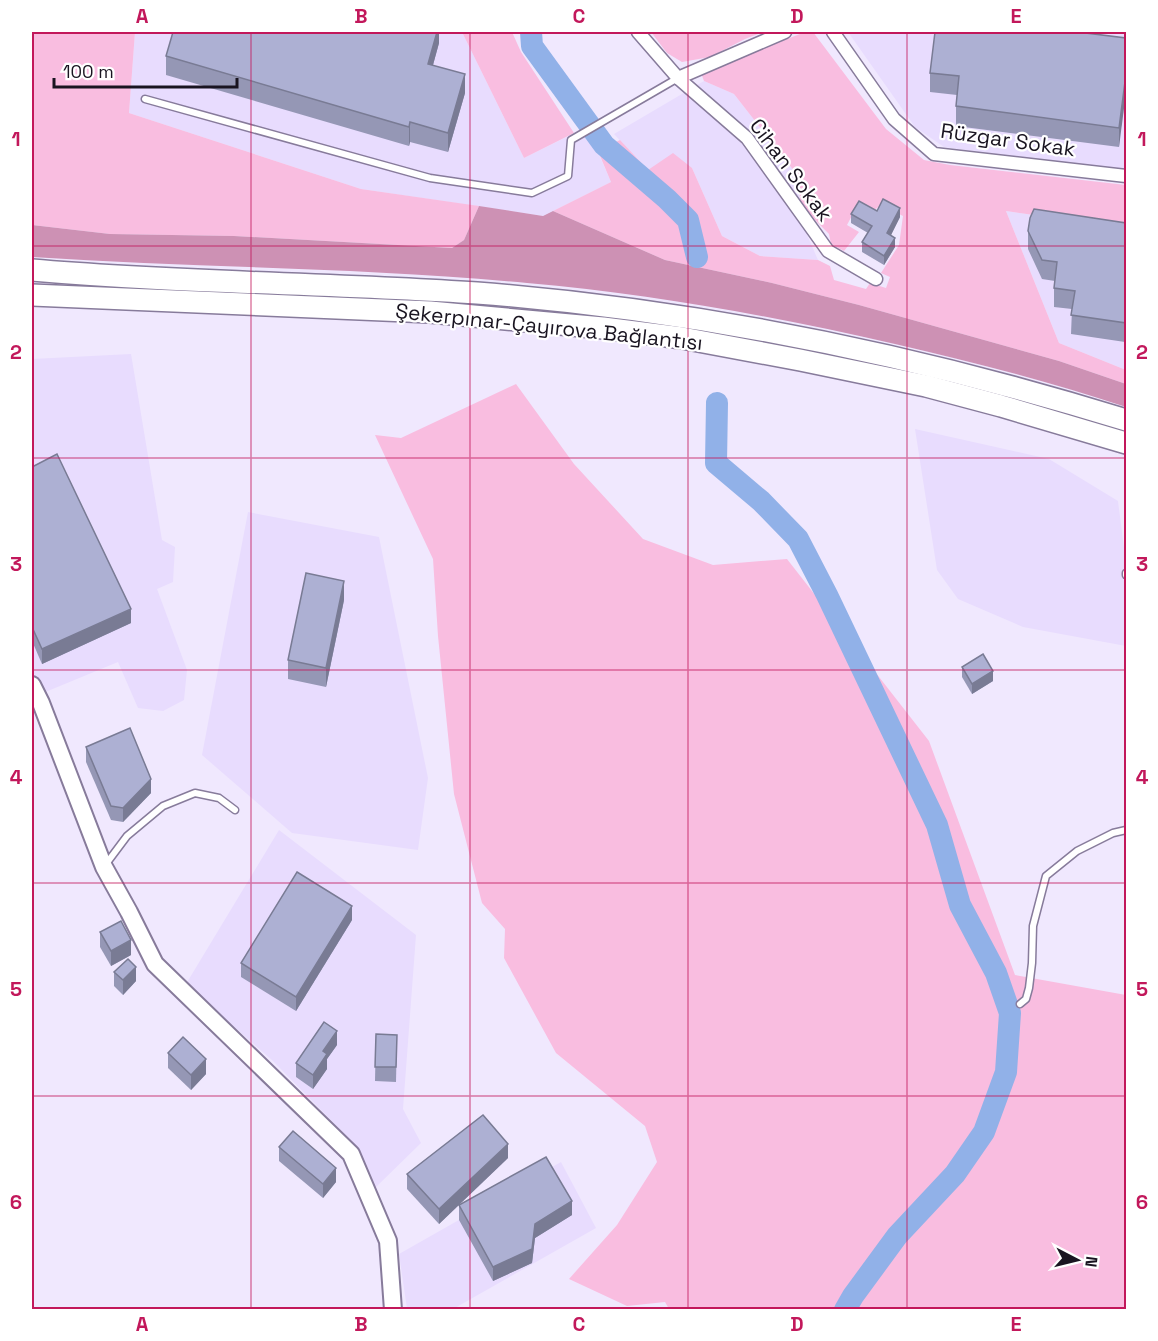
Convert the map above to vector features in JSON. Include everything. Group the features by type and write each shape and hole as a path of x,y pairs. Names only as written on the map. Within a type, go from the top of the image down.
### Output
{"highway":[{"name":"Şekerpınar-Çayırova Bağlantısı","path":"32,270 478,294 688,317 808,339 927,366 1006,385 1126,420"},
{"name":"Şekerpınar-Çayırova Bağlantısı","path":"32,295 430,312 682,338 926,386 1126,443"}],"street":[{"name":"Cihan Sokak","path":"638,32 678,78 747,138 828,251 876,279"},
{"path":"678,78 785,32"},
{"name":"Rüzgar Sokak","path":"833,32 894,119 934,154 1126,176"},
{"path":"32,685 104,867 155,964 351,1154 388,1241 393,1310"}],"lane":[{"path":"145,99 430,178 532,193 568,176 571,140 678,78"},
{"path":"104,867 127,836 163,806 195,793 219,798 235,810"},
{"path":"1020,1004 1026,999 1029,988 1033,926 1046,876 1077,851 1113,833 1126,830"}],"shaded area":[{"path":"32,32 135,32 129,113 361,189 479,206 464,240 452,248 234,236 110,234 32,225"},
{"path":"135,32 462,32 524,158 587,127 611,182 543,216 361,189 129,113"},
{"path":"462,32 512,32 521,52 574,133 524,158"},
{"path":"651,32 763,32 710,57 682,62 667,53"},
{"path":"805,32 813,32 886,129 924,160 1126,185 1126,228 1006,211 1059,343 1126,370 1126,384 1059,361 859,305 665,260 553,211 611,182 598,151 620,140 648,170 673,153 692,168 722,236 760,256 818,260 830,266 834,280 866,289 870,283 886,288 890,277 881,273 899,245 903,216 881,205 873,211 857,206 847,225 859,232 844,251 831,244 829,234 804,209 800,199 798,176 734,94 704,81 701,73"},
{"path":"848,32 1126,32 1126,172 944,147 915,127"},
{"path":"704,81 734,94 798,176 801,221 818,260 760,256 722,236 692,168 648,170 614,134"},
{"path":"479,206 543,216 553,211 665,260 859,305 1059,361 1126,384 1126,407 1012,373 895,344 758,315 620,293 527,283 403,274 32,257 32,225 110,234 234,236 452,248 464,240"},
{"path":"1006,211 1126,228 1126,370 1059,343"},
{"path":"131,354 162,540 175,547 173,582 157,589 187,670 184,700 163,711 138,708 118,662 43,693 32,669 32,359"},
{"path":"516,384 574,464 643,539 713,565 787,559 929,741 1015,975 1126,995 1126,1309 669,1309 665,1302 627,1306 569,1279 617,1225 657,1162 645,1126 556,1053 504,958 505,929 482,903 454,794 438,636 433,559 375,435 401,438"},
{"path":"915,429 1049,459 1118,501 1126,563 1126,646 1023,627 958,599 937,570"},
{"path":"248,512 379,537 428,778 418,850 292,833 202,755"},
{"path":"279,830 416,935 403,1109 421,1143 375,1188 358,1148 273,1061 186,984"},
{"path":"561,1162 596,1228 453,1309 407,1309 399,1254"}],"building":[{"path":"173,32 437,32 428,64 465,74 448,133 410,122 409,127 166,56"},
{"path":"935,32 1086,32 1126,38 1126,74 1119,128 956,106 959,76 930,73"},
{"path":"883,199 900,208 887,233 895,238 884,256 862,242 872,226 851,214 859,201 877,211"},
{"path":"1034,209 1126,223 1126,323 1071,315 1075,291 1054,288 1057,262 1042,260 1028,231"},
{"path":"57,454 131,609 42,649 32,627 32,467"},
{"path":"306,573 344,581 326,668 288,660"},
{"path":"983,654 993,671 972,684 962,667"},
{"path":"130,728 151,779 123,808 111,806 86,747"},
{"path":"297,872 352,906 296,997 241,963"},
{"path":"121,921 131,940 111,951 100,932"},
{"path":"128,959 136,967 123,980 114,972"},
{"path":"324,1022 337,1031 323,1051 327,1054 313,1075 296,1063"},
{"path":"376,1034 397,1035 396,1067 375,1067"},
{"path":"183,1037 206,1059 191,1075 168,1053"},
{"path":"483,1115 508,1144 439,1209 407,1174"},
{"path":"293,1131 336,1168 323,1184 279,1147"},
{"path":"546,1157 572,1201 535,1224 532,1249 493,1267 459,1205"}],"waterway":[{"path":"531,32 532,46 604,145 688,220 697,257"},
{"path":"717,403 716,463 761,501 798,539 937,825 960,905 996,973 1010,1013 1006,1072 984,1132 955,1174 897,1236 845,1310"}]}
